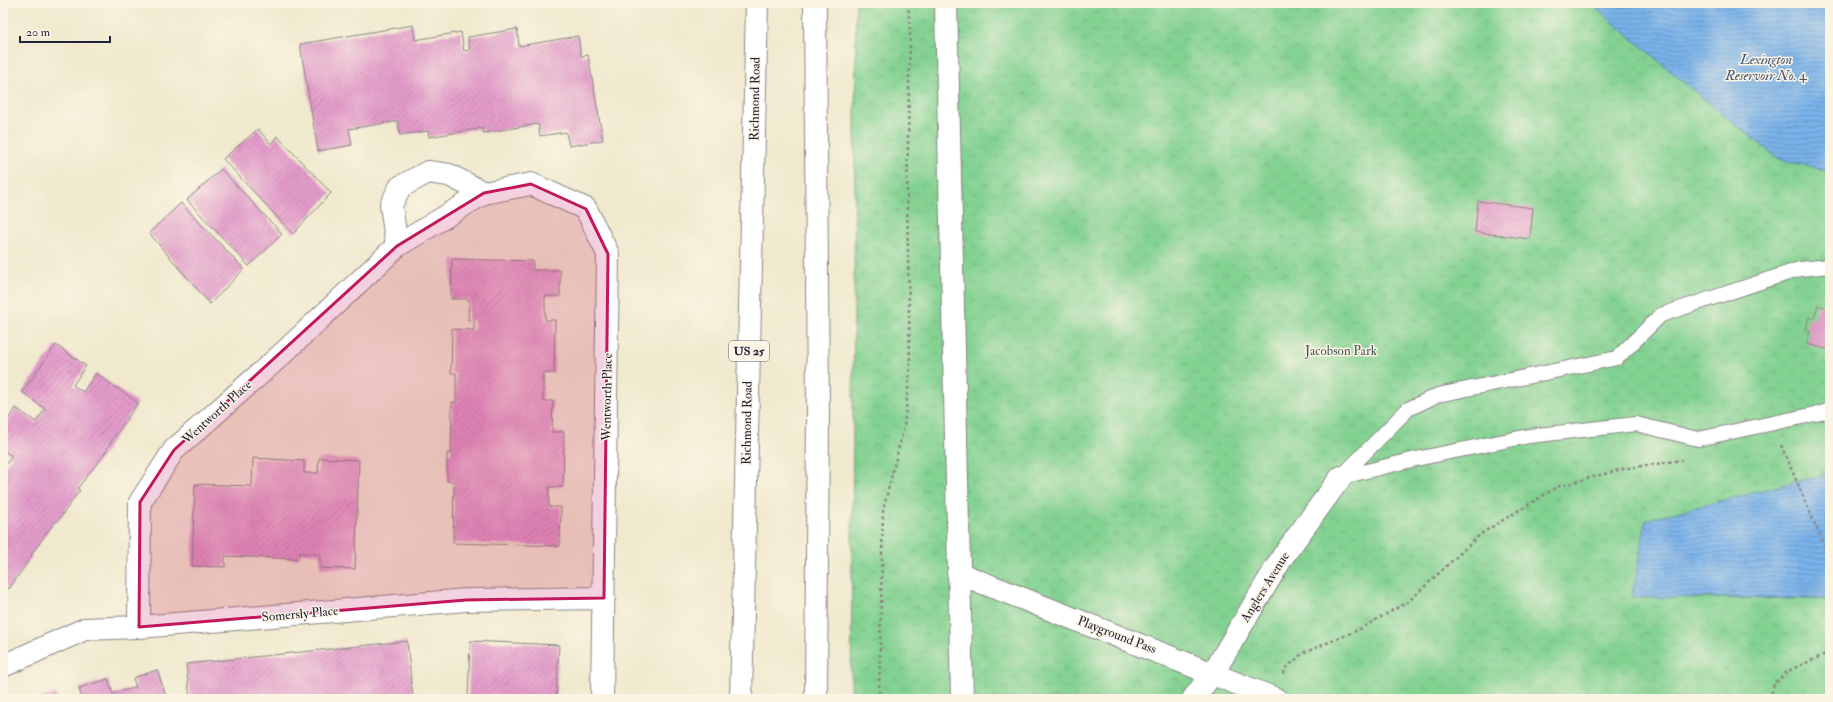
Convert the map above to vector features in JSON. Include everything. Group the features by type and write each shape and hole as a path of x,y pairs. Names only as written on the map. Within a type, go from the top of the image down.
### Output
{"main road":[{"name":"Richmond Road","path":"741,699 757,3"},
{"path":"814,3 818,412 816,699"},
{"path":"946,3 962,699"},
{"path":"397,246 391,205 400,186 428,172 450,175 484,193"},
{"name":"Wentworth Place","path":"139,627 140,502 174,450 280,356 397,246 484,193 531,184 586,209 608,254 602,699"},
{"name":"Anglers Avenue","path":"1193,699 1213,673 1283,556 1341,477"},
{"name":"Playground Pass","path":"958,573 1276,699"},
{"name":"Somersly Place","path":"3,666 85,630 139,627 466,600 604,598"}],"lane":[{"path":"1341,477 1408,409 1438,395 1617,358 1661,315 1800,269 1830,266"},
{"path":"1341,477 1416,459 1529,436 1636,424 1698,439 1825,412 1830,409"}],"path":[{"path":"879,699 883,510 904,427 910,368 907,198 910,30 908,3"},
{"path":"1780,442 1830,559"},
{"path":"1276,699 1285,669 1303,653 1358,630 1409,601 1482,533 1557,488 1622,469 1684,459"},
{"path":"1770,699 1774,684 1788,671 1830,652"}],"highlighted area":[{"path":"531,184 586,209 608,254 604,598 466,600 139,627 140,502 174,450 397,246 484,193"}],"green space":[{"name":"Jacobson Park","path":"856,3 1590,3 1692,89 1779,159 1830,171 1830,469 1632,597 1830,599 1830,699 851,699"}],"water":[{"name":"Lexington Reservoir No. 4","path":"1590,3 1830,3 1830,171 1779,159 1692,89"},
{"path":"1830,469 1830,599 1632,597 1646,520 1823,475"}],"building":[{"path":"413,25 415,40 461,32 464,51 470,50 468,37 517,29 519,46 578,36 581,56 588,55 603,140 569,146 566,132 540,136 538,124 483,133 483,128 429,137 428,131 400,135 398,121 349,129 352,145 318,151 300,44"},
{"path":"258,129 271,144 277,136 331,193 293,234 223,159"},
{"path":"221,169 282,234 249,266 187,200"},
{"path":"1478,201 1533,208 1530,239 1475,232"},
{"path":"181,203 244,269 210,304 149,233"},
{"path":"452,259 533,261 533,270 560,270 560,296 545,296 545,320 555,320 554,373 543,373 543,401 553,401 552,432 564,432 563,487 549,487 549,507 561,507 560,546 453,543 454,481 447,481 447,453 451,454 452,402 456,403 456,373 451,373 452,329 474,330 474,321 468,320 469,299 451,299"},
{"path":"1818,305 1830,309 1830,350 1807,344 1810,331 1806,329 1809,317 1814,319"},
{"path":"56,345 86,366 73,385 83,392 96,373 138,403 107,448 108,449 77,489 80,490 57,522 55,521 9,589 3,585 3,466 4,467 12,456 3,450 3,426 16,408 36,422 45,409 22,392"},
{"path":"253,458 304,461 304,473 318,473 319,458 359,460 355,569 320,568 320,554 299,553 299,559 225,556 225,567 192,566 195,484 252,486"},
{"path":"407,641 413,699 190,699 186,664"},
{"path":"470,641 559,645 556,699 468,699"},
{"path":"157,670 167,699 82,699 79,688 108,679 113,694 136,687 133,678"},
{"path":"55,693 57,699 39,699"}]}
